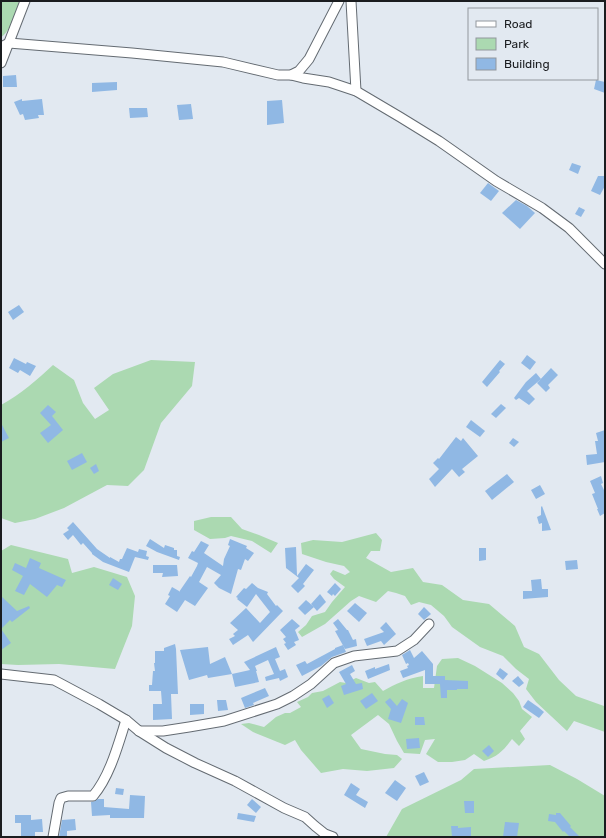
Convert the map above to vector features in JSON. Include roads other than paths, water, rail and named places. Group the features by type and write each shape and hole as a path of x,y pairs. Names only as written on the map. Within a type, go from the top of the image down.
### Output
{"street":[{"path":"1,62 5,45 25,1"},
{"path":"291,75 299,71 309,59 339,1"},
{"path":"351,1 356,91"},
{"path":"5,45 100,50 223,62 278,75 291,75 329,82 356,91 439,141 496,181 542,208 569,228 605,264"},
{"path":"139,731 163,731 224,721 277,704 293,696 311,684 334,663 354,656 397,651 414,640 429,624"},
{"path":"1,674 54,680 126,720 139,731 166,748 196,764 236,781 284,808 305,817 326,834 333,837"},
{"path":"53,837 61,798 68,796 93,796 108,770 126,720"}]}
